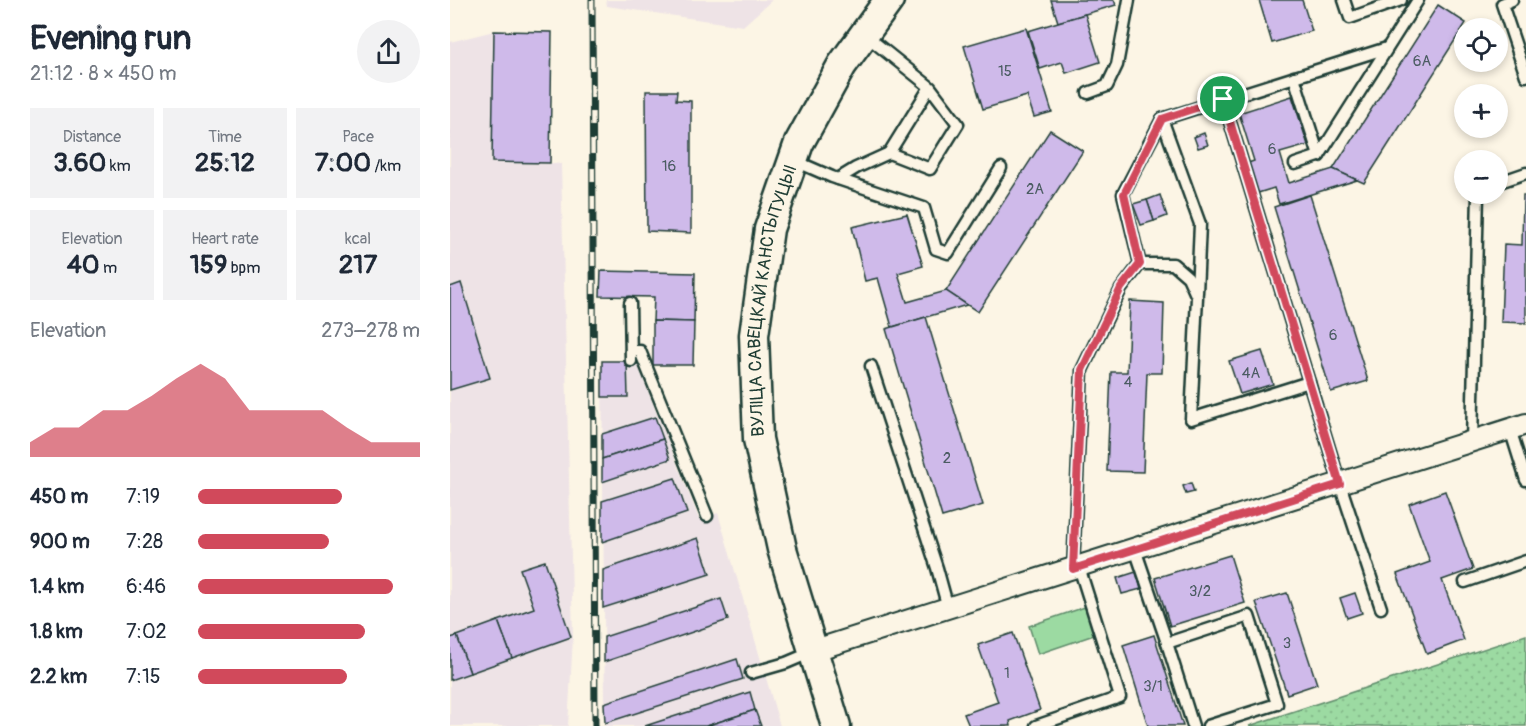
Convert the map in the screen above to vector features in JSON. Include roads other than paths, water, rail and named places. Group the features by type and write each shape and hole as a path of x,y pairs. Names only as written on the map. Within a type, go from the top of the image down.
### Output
{"main road":[{"name":"ВУЛІЦА САВЕЦКАЙ КАНСТЫТУЦЫІ","path":"836,726 782,549 758,439 754,335 769,229 799,143 842,66 889,0"}],"street":[{"path":"812,651 1518,427"}],"lane":[{"path":"1088,93 1107,86 1117,65 1129,0"},
{"path":"1344,0 1350,18 1401,0"},
{"path":"1295,164 1318,156 1418,0"},
{"path":"1512,0 1502,4 1526,76"},
{"path":"864,34 930,87 958,124 930,169 889,153"},
{"path":"1140,264 1124,194 1162,119 1387,48"},
{"path":"1294,77 1318,156"},
{"path":"838,179 889,153 930,87"},
{"path":"1223,99 1340,484 1381,608"},
{"path":"1162,119 1200,224 1191,419 1309,382"},
{"path":"793,160 838,179 924,208 936,249 948,253 1001,168"},
{"path":"1508,179 1526,173"},
{"path":"1472,442 1478,204"},
{"path":"1140,264 1173,264 1188,277 1197,297"},
{"path":"1036,726 1120,697 1076,568 1082,370 1121,288 1140,264"},
{"path":"630,303 631,356 640,351 708,516"},
{"path":"871,366 948,608"},
{"path":"1518,427 1526,480"},
{"path":"1135,549 1193,726"},
{"path":"1465,582 1526,561"},
{"path":"1167,643 1249,616 1277,704 1208,726"},
{"path":"751,673 786,663 812,651"}],"railway":[{"path":"592,0 595,726"}]}
